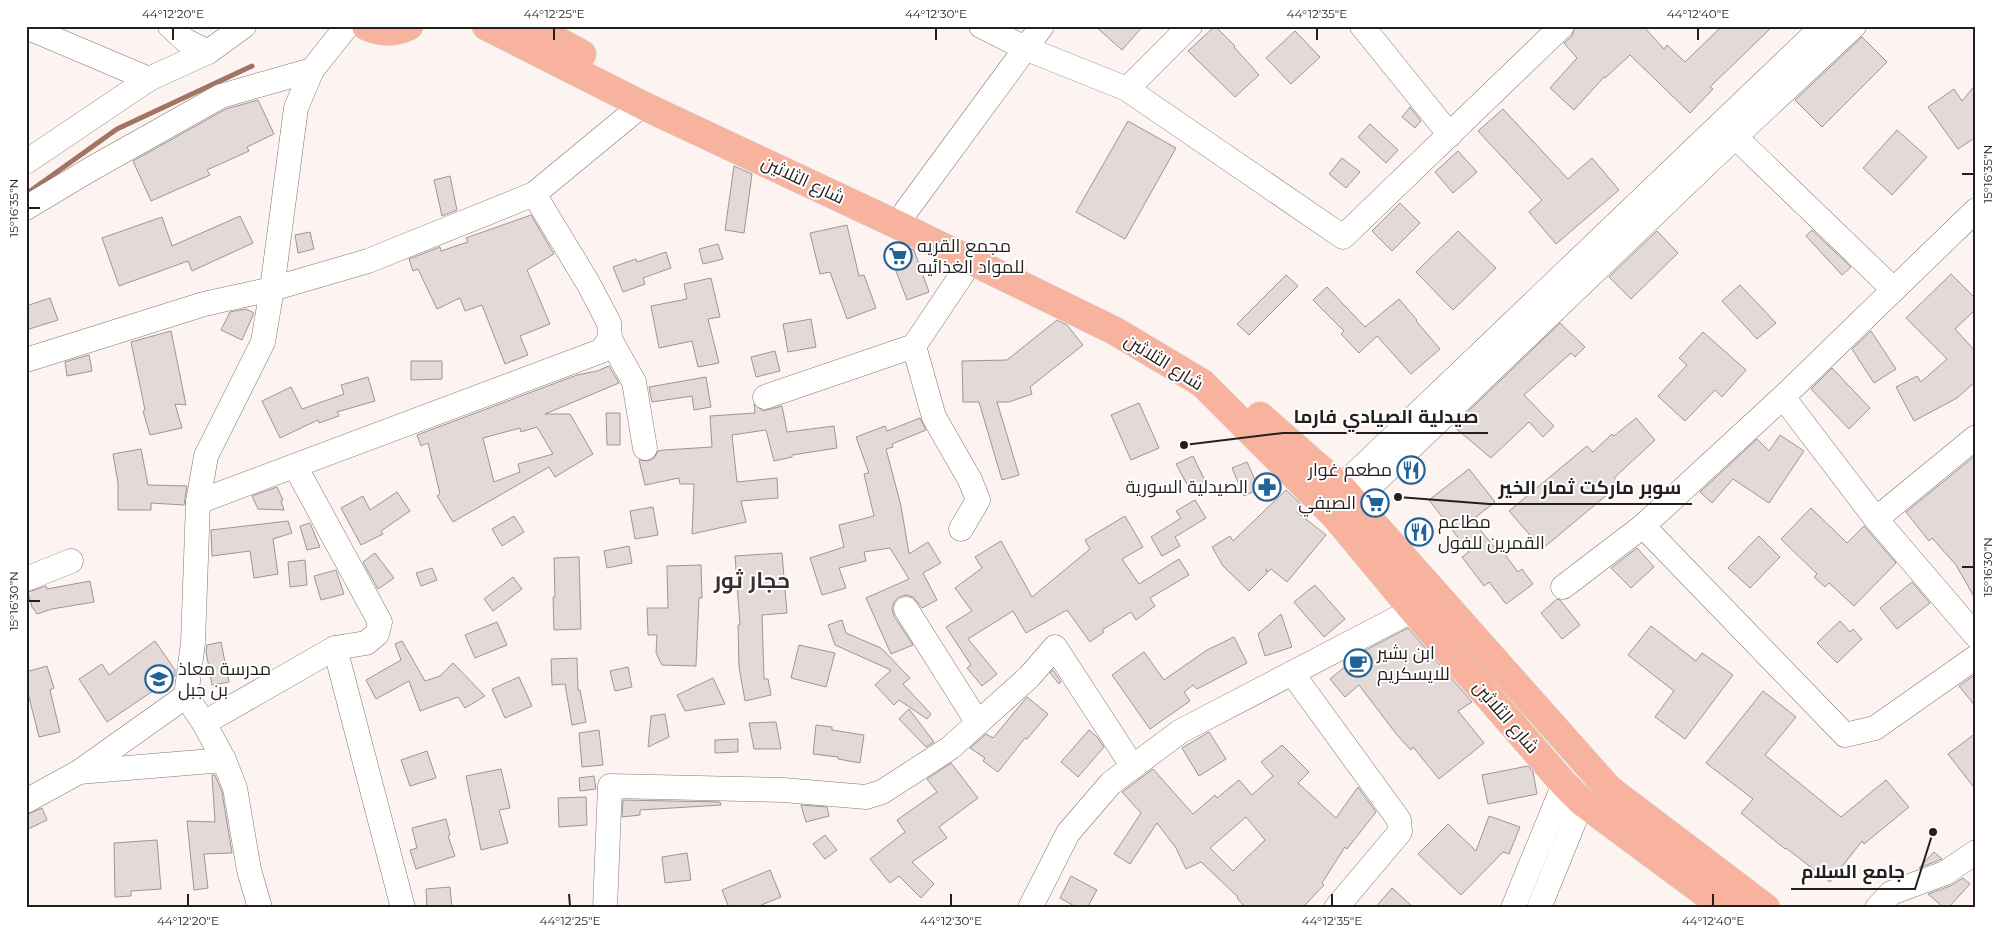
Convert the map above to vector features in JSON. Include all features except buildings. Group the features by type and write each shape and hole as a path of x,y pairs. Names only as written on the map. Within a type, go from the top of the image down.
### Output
{"main road":[{"path":"366,26 385,32 397,31 408,26"},
{"name":"شارع الثلاثين","path":"486,26 642,105 903,218 1117,316 1208,370 1338,502 1609,789 1766,908"},
{"name":"شارع الثلاثين","path":"530,26 650,90 903,218 971,261 1114,331 1202,383 1338,502 1413,610 1573,793 1726,908"}],"street":[{"path":"170,26 186,41 208,52"},
{"path":"26,162 149,79 208,52 244,26"},
{"path":"260,908 249,870 235,788 224,760 204,722 186,696 193,643 198,502 206,456 262,342 272,289 296,108 312,70 347,26"},
{"path":"981,26 1027,49 1127,89 1343,237 1562,26"},
{"path":"903,218 1042,26"},
{"path":"1127,89 1190,26"},
{"path":"1362,26 1450,135"},
{"path":"1338,502 1728,130 1823,26"},
{"path":"1728,130 1854,26"},
{"path":"26,28 149,79"},
{"path":"26,208 221,96 312,70"},
{"path":"26,360 204,304 272,289 368,261 534,194 642,105"},
{"path":"1728,130 1893,289"},
{"path":"534,194 588,283 609,323 610,339 634,382 645,448"},
{"path":"1563,587 1643,526 1783,397 1976,210"},
{"path":"765,397 914,346 971,261"},
{"path":"198,502 601,351 610,339"},
{"path":"914,346 934,416 970,480 978,500 961,529"},
{"path":"1783,397 1876,519 1976,636"},
{"path":"1876,519 1976,437"},
{"path":"204,722 336,648 366,643 377,634 380,622 296,466"},
{"path":"1643,526 1845,736 1875,728 1976,657"},
{"path":"26,579 72,561"},
{"path":"906,609 978,723"},
{"path":"1030,908 1068,833 1111,783 1181,731 1413,610"},
{"path":"605,908 610,786 783,790 866,797 882,792 950,748 1029,677 1055,647 1133,767"},
{"path":"336,648 403,908"},
{"path":"1292,673 1399,820 1400,832 1336,908"},
{"path":"26,801 79,772 186,696"},
{"path":"79,772 224,760"},
{"path":"1514,908 1573,793"},
{"path":"1539,908 1573,793"},
{"path":"1877,908 1891,893 1945,873 1976,853"}],"waterway":[{"path":"26,194 117,129 252,66"}],"place":[{"name":"مجمع القريه للمواد الغذائيه","path":"898,256"},
{"name":"صيدلية الصيادي فارما","path":"1184,445"},
{"name":"مطعم غوار","path":"1411,470"},
{"name":"الصيدلية السورية","path":"1267,487"},
{"name":"سوبر ماركت ثمار الخير","path":"1398,497"},
{"name":"الصيفي","path":"1375,503"},
{"name":"مطاعم القمرين للفول","path":"1419,532"},
{"name":"ابن بشير للايسكريم","path":"1358,663"},
{"name":"مدرسة معاذ بن جبل","path":"159,679"},
{"name":"جامع السلام","path":"1933,832"}],"district":[{"name":"حجار ثور","path":"752,580"}]}
